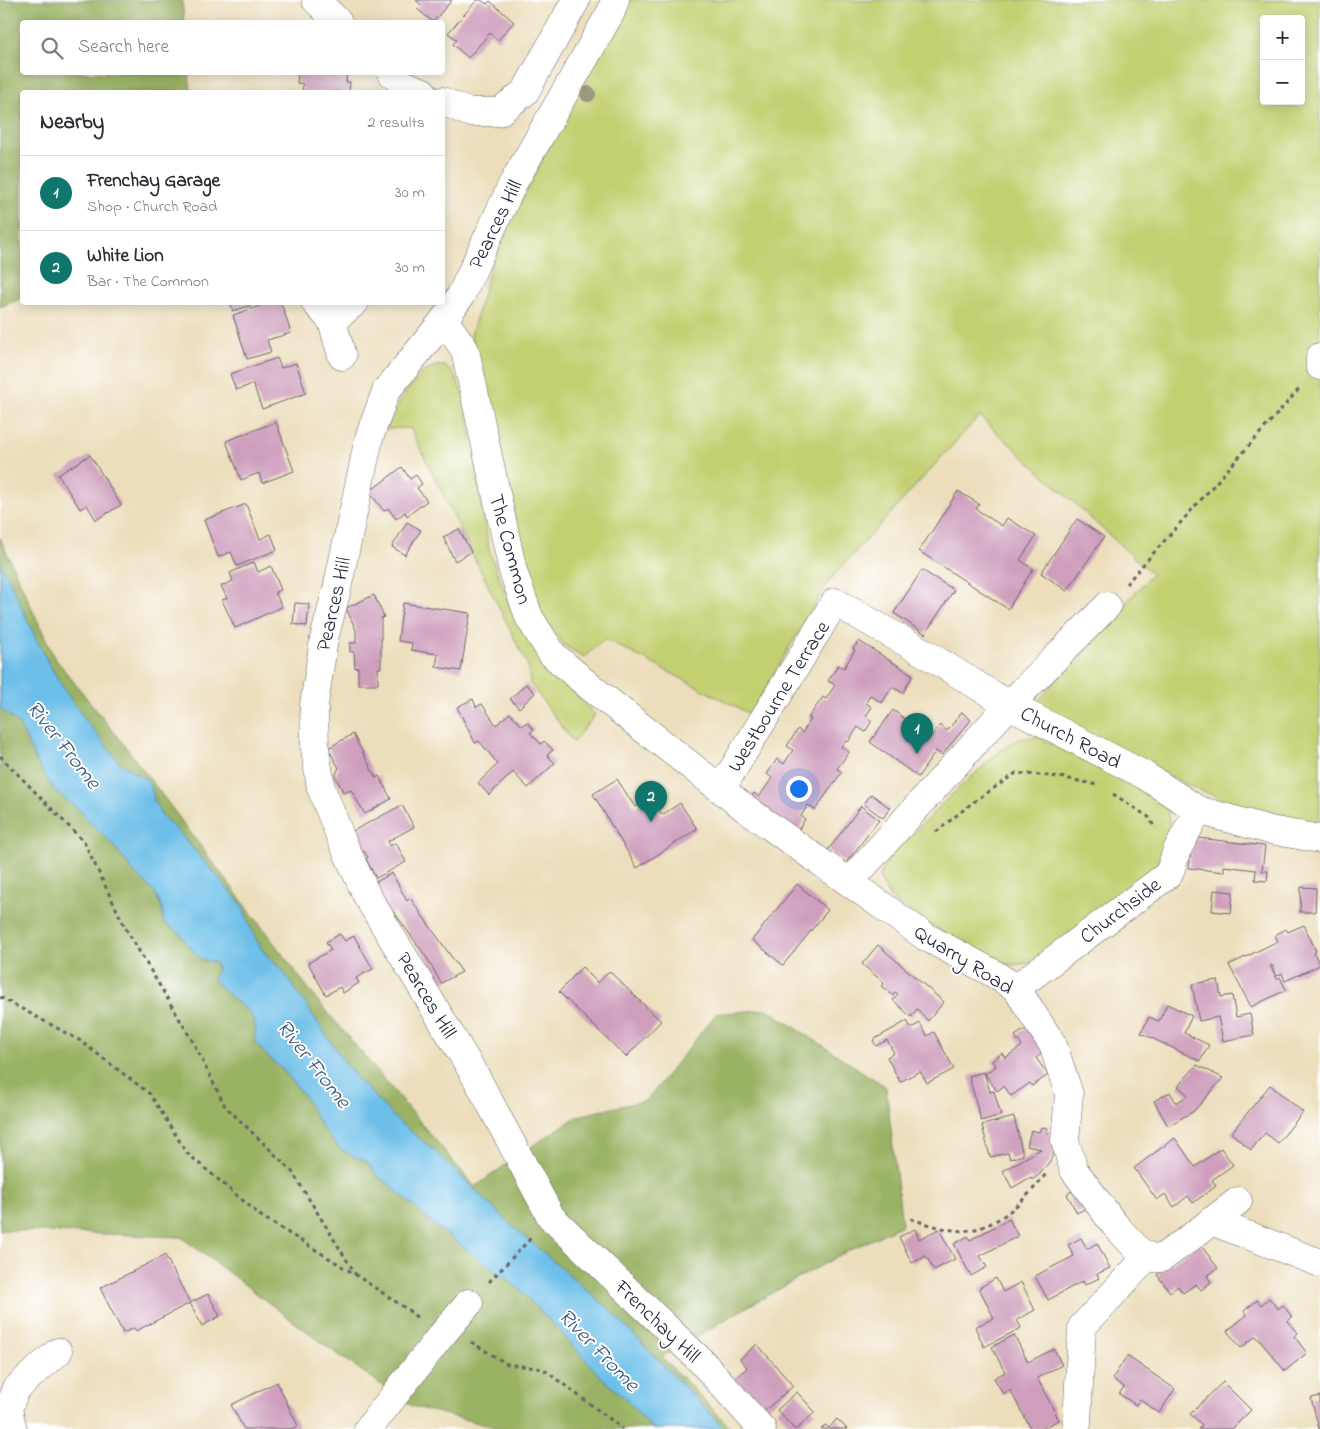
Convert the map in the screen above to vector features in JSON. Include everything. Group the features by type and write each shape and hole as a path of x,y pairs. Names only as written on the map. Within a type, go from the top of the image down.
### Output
{"street":[{"path":"316,0 336,20"},
{"path":"445,102 468,112 499,112 525,92 576,0"},
{"name":"Pearces Hill","path":"542,1226 476,1077 367,896 342,841 322,788 315,749 314,705 324,639 337,589 369,438 386,391 444,320 460,295 513,183 615,0"},
{"path":"342,356 324,312 346,305"},
{"name":"The Common","path":"444,320 465,350 513,570 529,617 552,654 588,686 721,789"},
{"path":"1320,358 1320,366"},
{"name":"Westbourne Terrace","path":"721,789 835,602"},
{"name":"Church Road","path":"835,602 1009,704 1144,775 1198,810 1270,830 1320,839"},
{"path":"849,882 1009,704 1107,606"},
{"name":"Quarry Road","path":"721,789 926,938 1016,988 1053,1045 1069,1094 1065,1140 1074,1170 1114,1224 1140,1252 1148,1256"},
{"name":"Churchside","path":"1016,988 1169,874 1177,850 1198,810"},
{"path":"1077,1423 1082,1327 1148,1256 1162,1258 1238,1201"},
{"path":"1211,1221 1320,1263"},
{"name":"Frenchay Hill","path":"542,1226 700,1360 762,1429"},
{"path":"368,1429 469,1303"},
{"path":"13,1429 8,1410 15,1390 58,1352"}],"path":[{"path":"1107,606 1320,366"},
{"path":"0,756 84,842 126,929 192,1040 225,1106 291,1170 356,1275"},
{"path":"935,832 972,803 1016,773 1060,777 1101,786"},
{"path":"1109,791 1150,818 1161,842 1177,850"},
{"path":"0,997 79,1040 150,1094 188,1154 262,1216 444,1332 507,1364 543,1369 622,1429"},
{"path":"911,1219 952,1230 964,1231 980,1228 1002,1217 1023,1198 1067,1147"},
{"path":"469,1303 542,1226"}],"green space":[{"path":"0,0 182,0 184,20 20,20 20,75 189,75 191,90 20,90 20,299 0,307"},
{"path":"624,0 1319,0 1320,822 1250,809 1189,786 1035,704 1152,574 979,416 828,582 750,714 605,639 584,657 564,645 536,609 471,336 494,254"},
{"path":"435,366 445,366 455,375 465,400 489,550 509,603 545,662 595,715 573,742 530,683 528,666 410,428 383,429 405,393 422,373"},
{"path":"0,538 54,657 128,750 317,1000 475,1187 578,1116 647,1100 716,1014 767,1009 886,1087 902,1225 840,1255 662,1357 732,1429 502,1429 412,1406 329,1348 181,1237 0,1230"},
{"path":"1039,737 1148,794 1167,808 1170,828 1166,852 1142,879 1029,963 1013,965 987,961 890,898 879,877 890,856 948,798 1001,750 1019,739"}],"water":[{"name":"River Frome","path":"0,563 45,656 75,705 119,762 147,780 161,815 178,831 242,905 254,936 265,954 283,971 360,1082 400,1123 435,1151 510,1224 608,1308 725,1429 652,1429 628,1401 601,1377 517,1287 434,1225 379,1177 366,1161 339,1148 323,1129 304,1096 284,1071 254,1041 256,1029 251,1014 213,979 217,969 216,963 201,959 179,932 164,923 162,908 155,893 134,872 114,846 78,809 55,791 36,761 19,724 0,708"}],"building":[{"path":"416,0 452,0 435,20 431,20 417,9 421,5"},
{"path":"477,0 487,4 490,1 514,22 498,40 490,33 468,58 453,44 457,40 448,33"},
{"path":"298,75 347,75 346,82 350,82 349,90 302,90 303,84 297,83"},
{"path":"231,305 252,305 233,311"},
{"path":"263,305 282,305 291,333 267,340 271,352 247,359 233,315"},
{"path":"277,358 281,368 296,363 306,393 262,409 253,384 236,390 230,374"},
{"path":"276,422 294,471 262,483 259,473 241,480 226,441"},
{"path":"90,455 121,505 96,520 87,505 80,509 58,475"},
{"path":"402,467 410,479 416,475 422,484 417,488 427,501 407,516 405,512 396,519 388,508 384,511 369,492"},
{"path":"958,491 979,504 976,509 1002,526 1007,518 1036,536 1020,560 1033,569 1008,609 919,551"},
{"path":"246,504 260,539 271,534 277,550 237,566 231,552 218,557 204,520"},
{"path":"1077,519 1104,537 1067,591 1041,573"},
{"path":"407,522 421,530 405,555 392,547"},
{"path":"459,529 471,552 455,561 443,537"},
{"path":"254,562 258,572 271,566 281,590 275,592 282,607 235,628 222,600 227,598 221,586 233,581 230,573"},
{"path":"922,570 954,590 925,634 894,613"},
{"path":"374,595 384,617 381,618 381,668 378,668 378,684 358,684 358,667 355,668 354,652 350,652 350,643 356,643 356,630 346,608"},
{"path":"295,603 309,604 307,626 293,624"},
{"path":"403,603 470,613 461,671 436,667 438,654 411,650 412,643 398,641"},
{"path":"859,641 913,675 903,693 892,687 882,703 870,695 866,703 872,707 866,716 872,721 865,732 858,727 848,742 846,741 841,747 849,752 837,769 842,772 815,810 808,805 801,816 805,819 797,832 750,799 754,793 759,797 772,778 767,774 777,759 784,764 793,750 787,746 798,729 802,733 811,719 808,718 823,697 826,699 835,685 828,681 838,665 844,668"},
{"path":"526,684 535,693 519,708 510,699"},
{"path":"473,699 476,707 482,704 496,725 510,713 522,726 527,722 534,730 530,733 541,744 544,741 553,750 547,755 555,763 528,788 513,772 489,795 478,783 498,764 479,741 475,743 457,707"},
{"path":"893,710 930,738 940,725 947,731 962,712 971,720 942,755 936,751 918,777 870,742"},
{"path":"353,734 376,778 379,776 391,799 365,814 351,790 344,793 335,776 339,768 328,748"},
{"path":"617,779 635,807 644,802 656,805 662,815 680,803 697,829 637,868 593,794"},
{"path":"871,794 890,808 883,818 864,804"},
{"path":"402,805 414,827 388,841 390,846 396,843 406,862 376,878 366,859 368,857 364,851 362,853 351,832"},
{"path":"861,806 879,820 846,863 828,850"},
{"path":"1199,838 1265,846 1262,871 1268,871 1267,881 1255,880 1256,870 1224,866 1224,872 1189,868 1192,841"},
{"path":"392,873 407,901 410,898 462,972 441,983 427,958 394,912 385,917 369,886"},
{"path":"797,884 828,910 783,965 752,940"},
{"path":"1301,887 1316,888 1315,912 1300,912"},
{"path":"1214,890 1233,892 1231,913 1212,911"},
{"path":"1304,925 1320,965 1285,981 1282,973 1277,976 1272,965 1270,966 1277,979 1280,977 1286,990 1251,1007 1229,965 1278,941 1275,935 1286,929 1288,932"},
{"path":"340,934 345,941 354,936 373,969 356,978 359,983 343,993 340,987 326,995 308,963 331,950 326,942"},
{"path":"878,945 944,1002 928,1021 917,1009 911,1017 893,1000 898,994 895,992 893,996 881,986 884,983 862,964"},
{"path":"582,967 598,983 609,971 661,1021 626,1057 559,992"},
{"path":"1218,980 1221,997 1232,995 1236,1017 1250,1014 1254,1035 1223,1041 1218,1017 1199,1021 1192,984"},
{"path":"1167,1004 1192,1016 1184,1033 1209,1045 1200,1061 1141,1033 1149,1017 1159,1021"},
{"path":"907,1021 911,1028 920,1023 927,1036 934,1032 954,1069 927,1083 920,1071 900,1082 887,1057 894,1053 887,1040 876,1046 873,1040"},
{"path":"1029,1027 1045,1051 1036,1058 1048,1075 1032,1086 1030,1083 1011,1096 1004,1086 997,1091 985,1074 996,1066 992,1061 1002,1053 1005,1058 1022,1046 1015,1036"},
{"path":"1197,1065 1223,1078 1194,1111 1168,1126 1154,1101 1170,1092 1176,1103 1188,1095 1178,1086"},
{"path":"984,1072 990,1092 994,1091 1001,1115 981,1121 969,1076"},
{"path":"1270,1085 1303,1112 1278,1143 1265,1133 1251,1150 1231,1133"},
{"path":"1014,1117 1023,1155 1010,1159 1008,1153 990,1157 982,1125"},
{"path":"1041,1127 1048,1128 1047,1133 1059,1135 1050,1161 1040,1174 1032,1180 1031,1177 1012,1188 1003,1171 1041,1149 1027,1146 1031,1130 1039,1132"},
{"path":"1175,1138 1195,1167 1221,1148 1233,1165 1212,1180 1216,1186 1193,1203 1188,1196 1174,1207 1165,1194 1157,1200 1134,1168"},
{"path":"1077,1188 1088,1207 1077,1213 1067,1194"},
{"path":"1009,1219 1018,1236 980,1256 987,1267 971,1276 954,1244 968,1236 970,1240"},
{"path":"915,1229 919,1239 939,1229 955,1259 934,1270 926,1256 912,1263 899,1237"},
{"path":"1081,1238 1087,1249 1097,1243 1110,1268 1097,1274 1099,1278 1085,1285 1083,1281 1048,1300 1035,1276 1074,1256 1068,1245"},
{"path":"1199,1243 1218,1268 1207,1276 1211,1282 1201,1290 1196,1284 1183,1293 1178,1286 1170,1292 1157,1275"},
{"path":"165,1255 190,1303 136,1331 134,1328 123,1333 100,1288"},
{"path":"996,1278 1003,1292 1021,1282 1035,1310 1017,1320 1021,1328 984,1347 975,1327 994,1318 979,1288"},
{"path":"208,1294 220,1316 202,1326 190,1303"},
{"path":"1269,1298 1278,1309 1283,1305 1292,1317 1288,1321 1298,1333 1294,1336 1307,1353 1285,1371 1256,1336 1241,1348 1227,1331 1247,1315 1244,1311 1257,1300 1261,1305"},
{"path":"1014,1335 1028,1362 1054,1349 1062,1365 1037,1378 1059,1420 1041,1429 1031,1429 1010,1390 1003,1394 994,1378 1005,1372 992,1347"},
{"path":"757,1344 793,1386 763,1412 734,1379 747,1368 740,1359"},
{"path":"1127,1356 1175,1389 1159,1413 1140,1399 1136,1405 1119,1394 1124,1387 1112,1379"},
{"path":"277,1382 298,1426 291,1429 244,1429 231,1405"},
{"path":"1223,1382 1251,1410 1232,1429 1198,1429 1202,1425 1190,1414"},
{"path":"797,1392 815,1412 797,1429 794,1429 777,1410"},
{"path":"1320,1396 1320,1429 1319,1429 1311,1398"},
{"path":"837,1419 847,1429 821,1429 826,1425 829,1428"}],"place":[{"name":"Frenchay Garage","path":"917,754"},
{"name":"White Lion","path":"651,822"}]}
